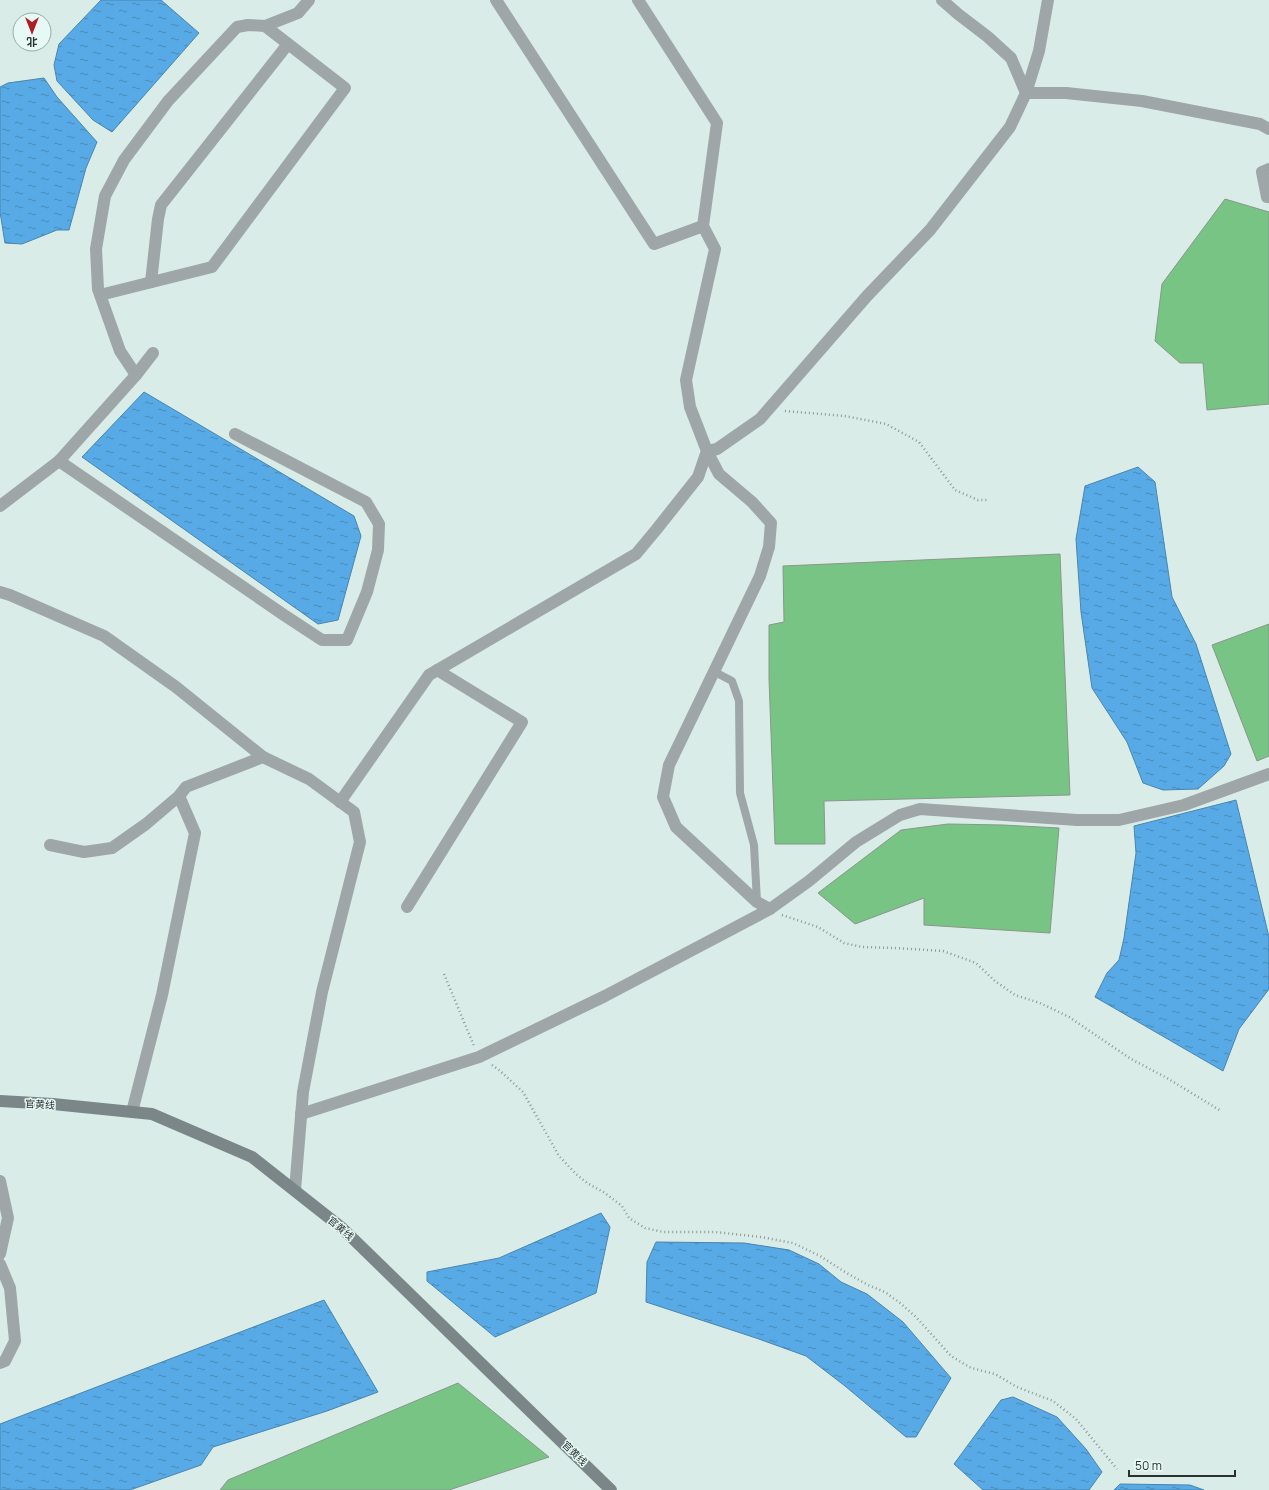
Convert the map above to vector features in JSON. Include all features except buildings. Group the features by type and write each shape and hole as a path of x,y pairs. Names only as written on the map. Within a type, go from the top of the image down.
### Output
{"street":[{"path":"136,375 120,352 98,290 96,249 105,196 124,160 168,101 237,27 248,25 265,26 298,13 309,0"},
{"path":"496,0 654,244 703,226"},
{"path":"638,0 717,123 703,226 715,248 686,380 690,407 707,451 719,474 752,502 771,522 769,547 760,576 669,765 663,797 676,826 757,902 770,909"},
{"path":"942,0 988,37 1011,58 1026,93"},
{"path":"707,451 717,449 760,419 867,296 930,230 1010,127 1026,93 1039,50 1048,0"},
{"path":"100,295 212,268 345,88 265,26"},
{"path":"151,282 158,219 162,206 288,44"},
{"path":"1026,93 1066,93 1142,101 1260,124 1269,129"},
{"path":"1269,169 1262,172 1267,197 1269,197"},
{"path":"0,506 59,460 154,353"},
{"path":"59,460 322,640 347,640 367,592 378,550 379,524 366,502 235,434"},
{"path":"340,802 429,675 636,554 698,477 707,451"},
{"path":"0,592 104,636 176,687 263,757 309,779 354,812 360,842 322,992 303,1092 295,1190"},
{"path":"407,907 522,722 437,670"},
{"path":"50,845 84,852 112,848 146,824 179,796 186,787 263,757"},
{"path":"302,1114 479,1057 605,996 770,909 809,881 856,842 900,815 920,808 1077,820 1119,820 1184,805 1269,774"},
{"path":"132,1112 162,995 195,833 179,796"},
{"name":"官黄线","path":"0,1101 53,1104 152,1114 252,1157 342,1228 611,1490"},
{"path":"0,1181 8,1218 0,1254"},
{"path":"0,1264 10,1288 15,1341 5,1361 0,1363"}],"lane":[{"path":"713,671 732,680 738,701 740,793 754,844 757,902"}],"path":[{"path":"768,409 845,416 886,424 919,442 955,490 978,500 987,500"},
{"path":"770,909 818,927 844,943 862,947 943,952 976,963 995,981 1015,996 1040,1002 1069,1017 1131,1059 1167,1078 1222,1111"},
{"path":"444,974 479,1057 499,1070 524,1092 559,1156 576,1174 622,1206 629,1218 645,1228 663,1232 714,1232 762,1237 793,1243 820,1256 868,1285 885,1292 900,1303 951,1356 971,1368 995,1374 1017,1387 1053,1401 1076,1419 1117,1469"}],"water":[{"path":"101,0 161,0 199,33 112,132 93,120 57,81 54,65 59,44"},
{"path":"44,78 57,97 97,142 86,168 69,230 57,230 22,244 5,243 0,212 0,87 8,83"},
{"path":"144,392 354,516 361,536 338,620 318,624 82,457"},
{"path":"1138,467 1155,482 1172,597 1196,644 1231,754 1224,766 1198,789 1163,790 1143,783 1127,742 1092,688 1081,612 1076,539 1085,486"},
{"path":"1236,800 1269,937 1269,989 1239,1029 1223,1071 1095,997 1107,973 1119,960 1124,938 1136,853 1134,826"},
{"path":"601,1213 610,1227 596,1293 495,1337 427,1281 427,1272 499,1258"},
{"path":"656,1242 744,1243 789,1250 819,1264 841,1282 867,1294 903,1322 951,1378 916,1437 906,1437 845,1386 806,1356 646,1302 647,1262"},
{"path":"324,1300 378,1392 327,1411 213,1447 201,1465 130,1490 0,1490 0,1424"},
{"path":"1013,1397 1057,1417 1086,1449 1102,1472 1089,1490 983,1490 954,1464 1001,1400"},
{"path":"1120,1484 1190,1485 1204,1490 1114,1490"}]}
